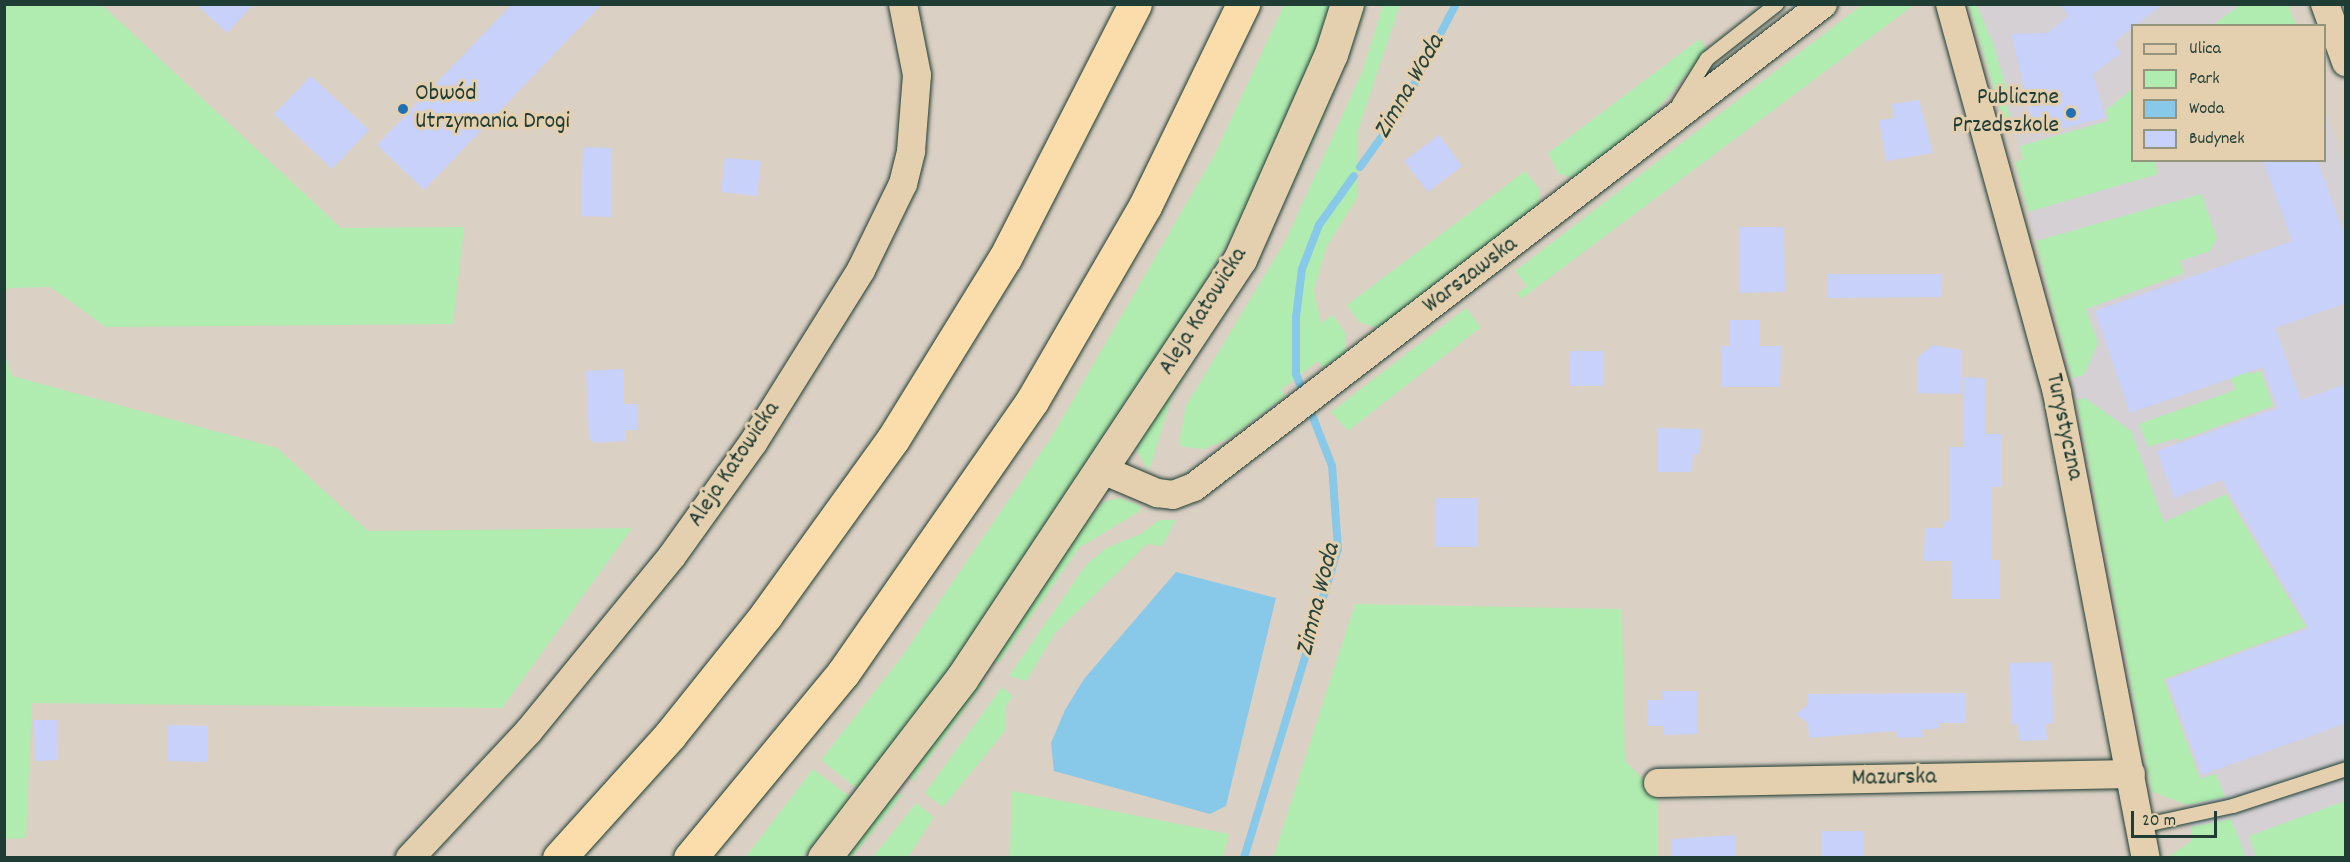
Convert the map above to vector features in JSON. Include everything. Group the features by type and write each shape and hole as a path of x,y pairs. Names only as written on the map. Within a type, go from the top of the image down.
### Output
{"highway":[{"path":"559,858 714,680 893,439 1005,258 1135,4"},
{"path":"690,858 843,673 1032,402 1145,206 1243,4"}],"street":[{"name":"Aleja Katowicka","path":"410,858 528,732 672,556 753,443 861,270 903,184 911,151 917,75 903,4"},
{"name":"Aleja Katowicka","path":"824,858 962,678 1103,470 1240,259 1331,54 1347,4"},
{"name":"Warszawska","path":"1103,470 1157,493 1183,493 1327,386 1823,4"},
{"name":"Turystyczna","path":"1950,4 2057,393 2146,858"},
{"path":"2325,4 2346,62"},
{"name":"Mazurska","path":"1658,783 2131,774"}],"lane":[{"path":"1664,128 1707,59 1777,4"},
{"path":"2141,826 2221,810 2346,769"}],"shaded area":[{"path":"1977,5 2288,5 2296,24 2131,24 2131,162 2326,162 2326,109 2345,167 2345,857 2168,857 2192,841 2188,805 2152,792 2075,389 2015,162 2023,159 2006,104 2011,102"}],"green space":[{"path":"5,4 102,5 341,228 464,227 453,324 106,327 50,287 8,288 5,294"},
{"path":"1863,4 1914,5 1521,299 1517,293 1527,286 1515,271"},
{"path":"1284,5 1331,5 1305,79 1256,194 1169,343 962,650 861,792 821,760 901,658 1051,438 1215,154"},
{"path":"1362,5 1367,5 1317,134 1263,247 1172,397 1149,471 1137,451 1142,435"},
{"path":"1383,5 1400,5 1357,133 1357,198 1326,248 1314,290 1321,323 1333,315 1345,333 1345,353 1323,368 1318,361 1281,390 1286,396 1230,438 1204,449 1183,447 1179,443 1186,406 1287,238 1363,70"},
{"path":"1745,5 1700,39 1707,50 1646,123 1574,178 1559,174 1548,153"},
{"path":"1969,5 1977,5 1993,44 2011,102 2006,104 2012,122 2004,122"},
{"path":"2240,5 2288,5 2296,24 2214,24"},
{"path":"2131,90 2131,162 2155,162 2158,174 2028,212 2015,162 2023,159 2020,146 2108,121 2106,110"},
{"path":"1525,171 1539,189 1539,206 1379,328 1359,322 1347,305"},
{"path":"2201,194 2217,238 2210,251 2180,261 2184,273 2086,309 2098,343 2084,375 2072,378 2036,241"},
{"path":"1466,308 1481,327 1348,431 1331,412"},
{"path":"2243,353 2250,374 2261,371 2273,406 2178,441 2177,438 2148,447 2139,424 2235,390 2225,360"},
{"path":"5,356 12,376 277,448 368,531 632,528 502,708 32,703 26,838 5,839"},
{"path":"2085,398 2131,431 2164,522 2226,494 2306,627 2164,679 2200,779 2216,774 2225,797 2188,805 2152,792 2077,400"},
{"path":"1120,498 1141,506 1140,511 1079,548 997,665 996,656 1085,521 1104,502"},
{"path":"1159,520 1176,520 1162,546 1147,544 1055,633 1026,681 1009,676 1086,565 1106,548 1141,534"},
{"path":"1355,604 1622,609 1625,761 1658,794 1658,857 1273,858"},
{"path":"985,681 912,782 910,773 977,684"},
{"path":"1002,687 1013,696 1006,706 1005,731 943,807 925,793"},
{"path":"813,769 852,798 803,857 745,858"},
{"path":"1012,791 1229,834 1223,857 1010,857"},
{"path":"903,794 852,857 841,858 891,796"},
{"path":"2345,801 2345,857 2256,857 2249,836"},
{"path":"916,803 934,817 908,857 873,857"},
{"path":"2231,819 2246,857 2168,857 2192,841 2191,827"}],"water":[{"path":"1176,572 1276,598 1226,806 1210,814 1054,771 1051,743 1065,710 1084,679"}],"building":[{"path":"196,4 254,4 227,33"},
{"path":"512,4 602,4 424,190 377,145"},
{"path":"2060,4 2163,4 2137,24 2131,24 2131,29 2114,44 2121,53 2093,74 2105,118 2036,135 2011,34 2048,33 2069,16"},
{"path":"311,76 369,130 332,169 274,114"},
{"path":"1919,100 1933,153 1886,161 1879,120 1894,118 1892,104"},
{"path":"1439,135 1462,166 1428,192 1404,161"},
{"path":"583,147 612,148 611,217 581,216"},
{"path":"725,158 761,161 757,196 721,192"},
{"path":"2264,162 2318,162 2346,240 2346,303 2275,328 2301,400 2346,384 2346,723 2202,775 2167,680 2309,628 2222,480 2174,498 2157,451 2278,408 2263,367 2130,413 2095,311 2292,241"},
{"path":"1739,227 1784,227 1785,292 1739,293"},
{"path":"1827,274 1941,274 1942,297 1827,298"},
{"path":"1730,320 1759,320 1759,346 1781,346 1780,387 1722,387 1722,346 1730,346"},
{"path":"1933,345 1962,350 1962,394 1917,393 1917,358"},
{"path":"1569,351 1603,351 1604,386 1570,386"},
{"path":"623,369 624,404 637,404 638,430 626,430 626,441 594,443 589,438 586,371"},
{"path":"1963,377 1986,378 1985,434 2002,434 2002,487 1992,487 1991,560 1999,560 1999,599 1951,599 1951,561 1924,561 1925,528 1944,528 1944,521 1949,521 1950,447 1963,447"},
{"path":"1658,428 1701,429 1700,454 1693,454 1692,472 1657,472"},
{"path":"1435,498 1478,498 1478,547 1435,547"},
{"path":"2052,662 2053,723 2046,724 2047,740 2019,741 2018,724 2011,725 2010,663"},
{"path":"1662,691 1697,691 1697,734 1663,735 1663,726 1647,726 1647,700 1663,700"},
{"path":"1965,693 1966,723 1940,723 1940,728 1922,730 1923,737 1897,738 1896,731 1809,738 1808,723 1796,714 1808,705 1808,694"},
{"path":"34,720 57,720 58,760 35,761"},
{"path":"168,725 208,726 207,762 168,761"},
{"path":"1822,831 1864,831 1864,858 1822,858"},
{"path":"1736,835 1736,858 1671,858 1671,839"}],"waterway":[{"name":"Zimna Woda","path":"1360,167 1399,113 1456,4"},
{"name":"Zimna Woda","path":"1244,858 1338,549 1332,466 1296,374 1296,317 1302,269 1319,225 1354,176"}],"place":[{"name":"Obwód Utrzymania Drogi","path":"403,109"},
{"name":"Publiczne Przedszkole","path":"2071,113"}]}
